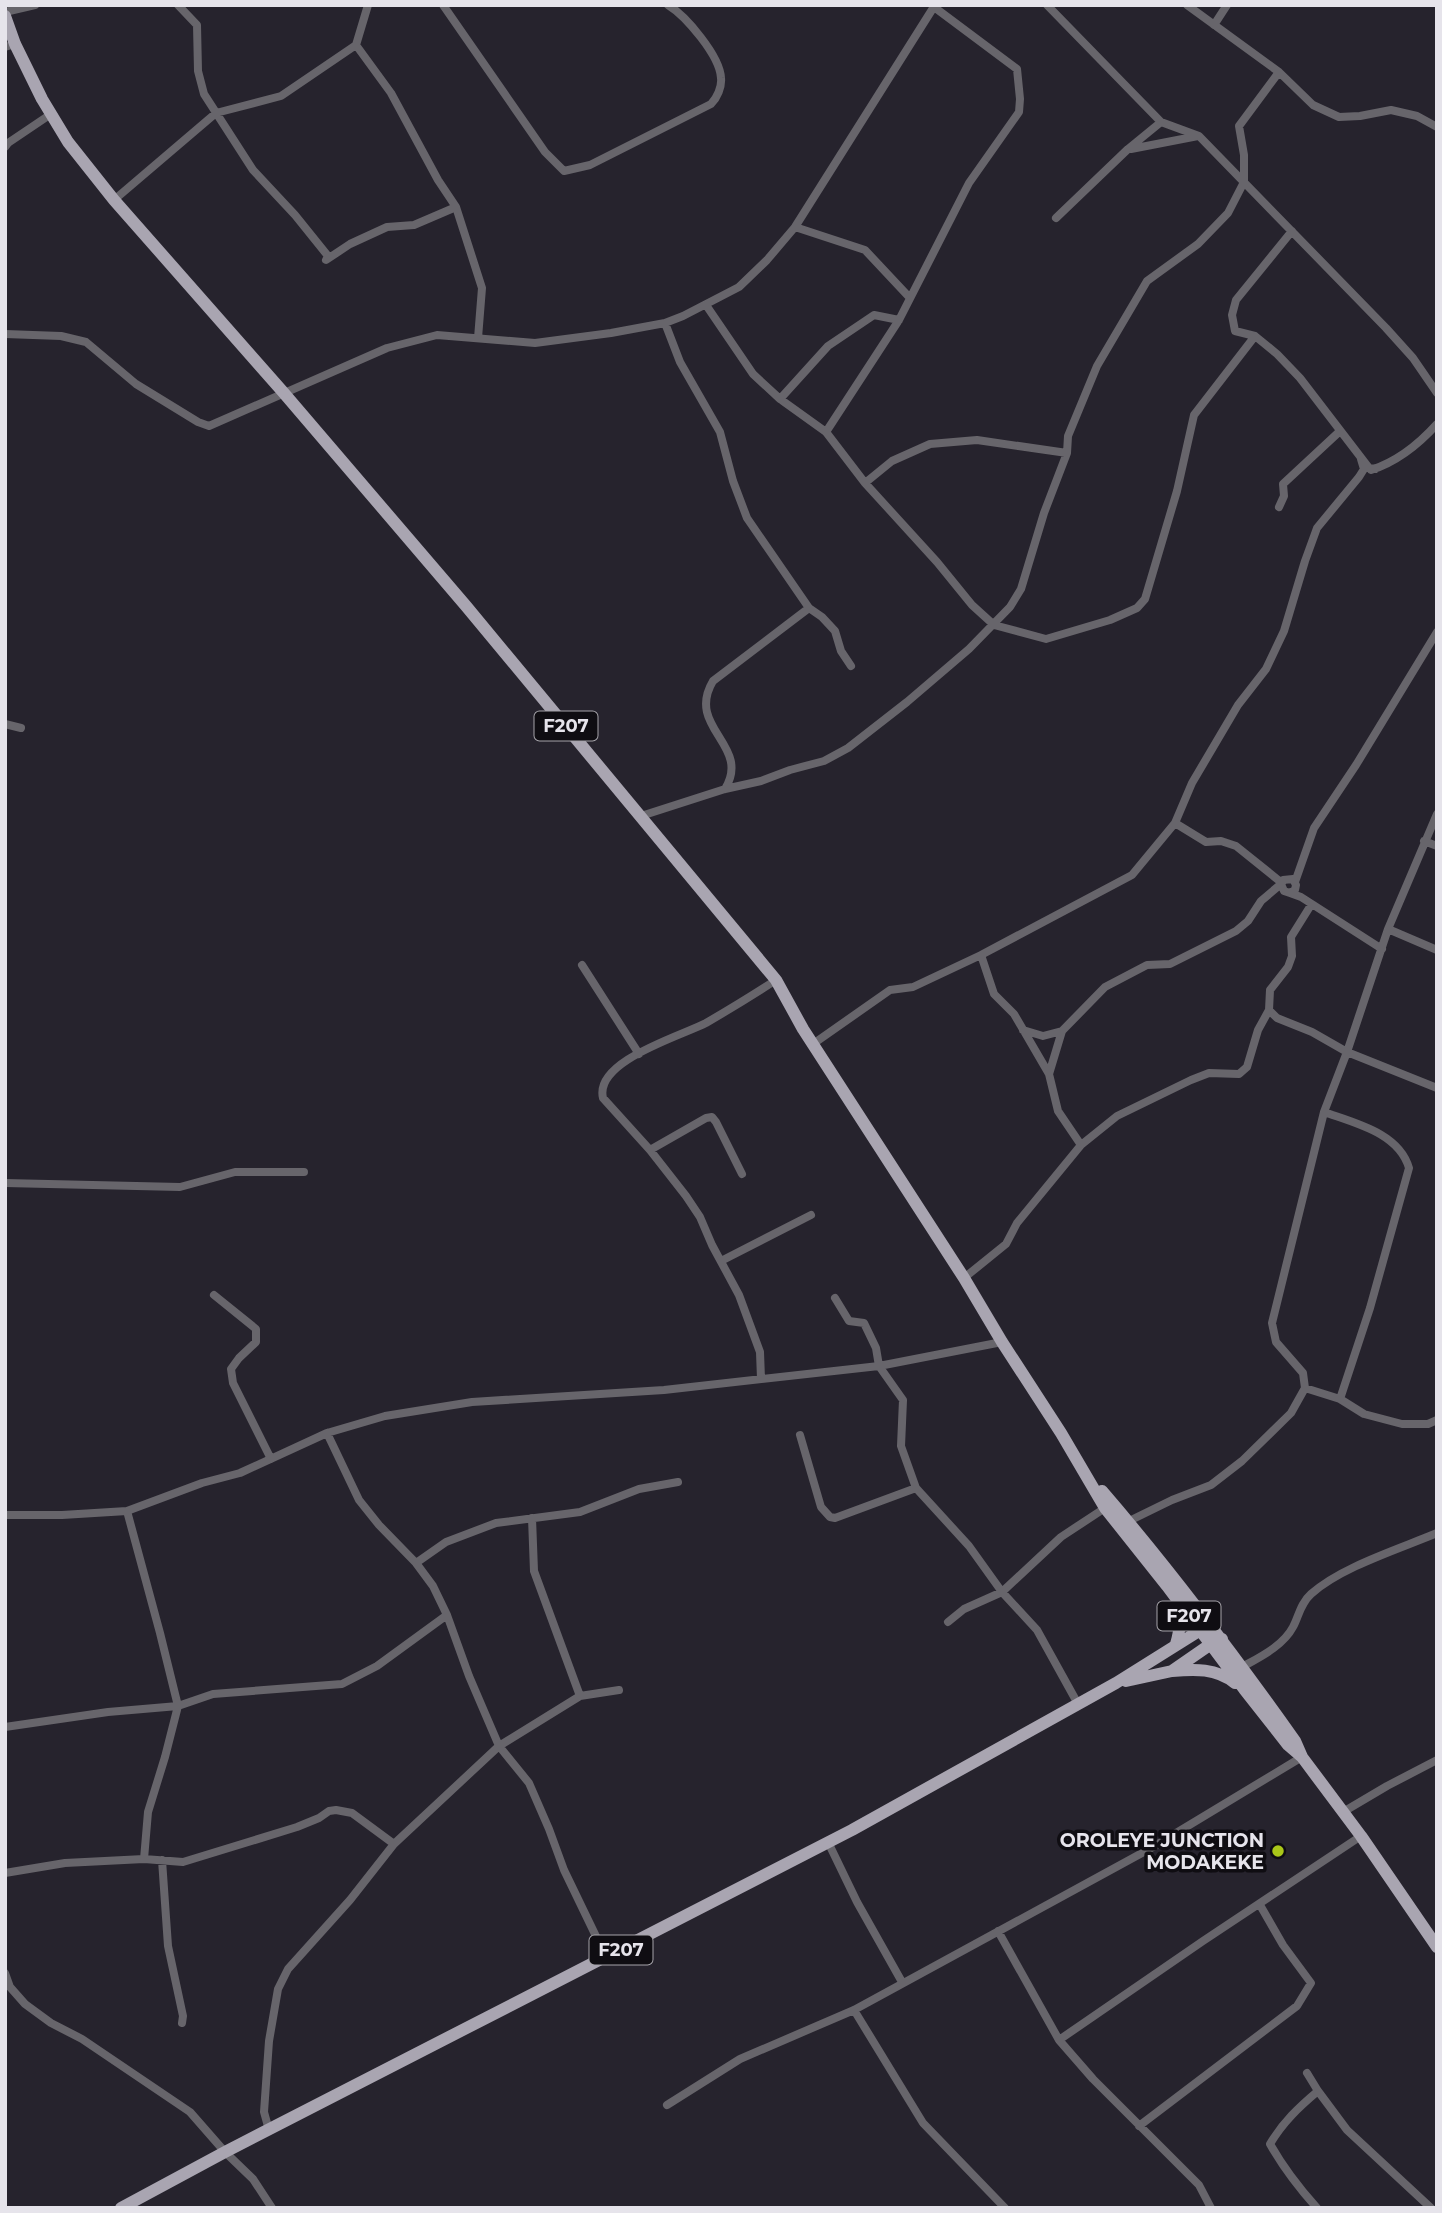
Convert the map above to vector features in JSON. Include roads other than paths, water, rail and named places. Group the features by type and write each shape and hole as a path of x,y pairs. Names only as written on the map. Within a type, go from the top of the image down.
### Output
{"main road":[{"name":"F207","path":"5,14 10,46 68,142 114,200 284,392 466,606 776,980 813,1044 964,1278 1105,1508 1199,1631 1214,1635 1242,1667 1295,1741 1302,1757"},
{"name":"F207","path":"1083,1470 1166,1566 1214,1635 1244,1689 1288,1745 1302,1757 1361,1836 1436,1945"},
{"path":"1167,1586 1180,1612 1180,1630 1176,1644"},
{"name":"F207","path":"121,2208 828,1842 1116,1683 1199,1631"},
{"name":"F207","path":"1116,1683 1172,1671 1214,1635"},
{"path":"1172,1671 1199,1669 1219,1673 1244,1689"}],"street":[{"path":"5,14 35,5"},
{"path":"178,5 197,25 198,71 204,94 253,170 295,215 328,256 326,260 349,244 387,227 414,225 456,207"},
{"path":"114,200 216,113 281,96 356,45 368,5"},
{"path":"443,5 545,152 564,171 590,165 712,104 717,98 721,77 711,54 697,31 679,12 668,5"},
{"path":"1047,5 1161,122 1199,136 1395,338 1413,358 1437,393"},
{"path":"1187,5 1279,72 1313,106 1339,117 1391,110 1417,116 1437,127"},
{"path":"1214,25 1227,5"},
{"path":"5,334 61,336 86,342 136,384 209,426 387,348 437,335 535,343 665,323 739,288 767,260 795,227 935,6 1017,69 1020,99 1018,112 970,183 899,320 825,432"},
{"path":"356,45 391,93 438,180 456,207 482,288 478,338"},
{"path":"641,816 824,761 848,748 928,684 994,625 1010,607 1021,589 1044,513 1068,453 1068,436 1097,366 1147,281 1198,244 1228,214 1244,182 1244,155 1239,126 1279,72"},
{"path":"5,147 51,114"},
{"path":"1056,218 1128,149 1161,122"},
{"path":"1128,149 1199,136"},
{"path":"795,227 865,250 910,298"},
{"path":"1292,231 1236,300 1232,315 1236,331 1255,336 1277,354 1300,378 1361,459 1369,468 1375,469"},
{"path":"706,305 753,374 780,399 825,432 864,483 937,562 972,605 994,625 1046,639 1110,620 1138,608 1145,599 1174,503 1194,415 1255,336"},
{"path":"780,399 828,346 841,336 874,316 899,320"},
{"path":"665,323 680,362 720,432 733,481 747,518 809,608 835,631 841,651 851,666"},
{"path":"1359,477 1406,452 1437,424"},
{"path":"1279,508 1284,496 1283,484 1339,432"},
{"path":"864,483 892,461 930,444 976,440 1068,453"},
{"path":"813,1044 890,990 912,987 981,955 1132,875 1175,823 1192,783 1238,705 1266,669 1284,631 1304,561 1317,528 1359,477 1364,469 1361,459"},
{"path":"725,789 732,779 732,760 705,710 706,693 713,681 809,608"},
{"path":"1049,1074 1062,1031 1105,987 1147,965 1170,964 1236,931 1248,921 1261,901 1286,885 1304,859 1314,828 1437,632"},
{"path":"5,724 21,728"},
{"path":"1126,1522 1211,1485 1277,1428 1291,1413 1305,1388 1303,1373 1276,1342 1272,1323 1324,1112 1388,929 1437,814"},
{"path":"1175,823 1206,842 1221,841 1236,846 1311,905 1382,949"},
{"path":"1424,841 1437,846"},
{"path":"964,1278 1006,1244 1017,1223 1081,1144 1117,1116 1209,1073 1239,1074 1247,1067 1258,1030 1269,1010 1270,990 1288,967 1292,956 1291,937 1311,905"},
{"path":"1388,929 1437,950"},
{"path":"981,955 994,994 1014,1014 1049,1074 1058,1111 1081,1144"},
{"path":"582,965 639,1054"},
{"path":"761,1379 760,1352 739,1295 699,1217 687,1196 625,1119 603,1098 601,1090 612,1071 639,1054 657,1043 703,1024 776,980"},
{"path":"1269,1010 1278,1018 1312,1032 1347,1052 1437,1088"},
{"path":"1023,1030 1043,1036 1062,1031"},
{"path":"1324,1112 1367,1127 1388,1139 1405,1156 1409,1168 1370,1308 1340,1399"},
{"path":"650,1150 712,1117 741,1174"},
{"path":"5,1183 180,1187 234,1172 304,1172"},
{"path":"721,1261 811,1215"},
{"path":"214,1295 256,1329 256,1342 231,1369 233,1383 271,1459"},
{"path":"835,1298 849,1321 864,1323 876,1348 879,1366 903,1400 901,1446 916,1488 969,1546 1002,1591 1037,1630 1078,1704"},
{"path":"5,1516 127,1511 202,1483 240,1473 327,1433 385,1416 472,1402 664,1390 879,1366 1002,1342"},
{"path":"1305,1388 1340,1399 1364,1414 1402,1424 1428,1424 1437,1420"},
{"path":"327,1433 359,1500 416,1563 433,1586 499,1746 529,1783 564,1870 606,1957"},
{"path":"800,1435 821,1507 830,1517 835,1518 916,1488"},
{"path":"416,1563 446,1542 496,1523 580,1512 639,1489 678,1482"},
{"path":"948,1622 964,1609 1002,1591 1061,1537 1105,1508"},
{"path":"127,1511 178,1706 148,1812 144,1859"},
{"path":"532,1518 534,1571 580,1696"},
{"path":"1242,1667 1268,1653 1292,1630 1300,1607 1310,1595 1346,1572 1437,1532"},
{"path":"5,1727 108,1712 178,1706 213,1694 342,1684 377,1666 447,1615"},
{"path":"269,2130 264,2112 264,2087 273,2012 278,1989 288,1969 350,1900 394,1844 499,1746 580,1696 619,1690"},
{"path":"667,2105 740,2059 854,2010 1153,1847 1302,1757"},
{"path":"1343,1812 1437,1760"},
{"path":"5,1873 65,1863 144,1859 183,1862 298,1828 336,1810 352,1813 394,1844"},
{"path":"1059,2040 1361,1836"},
{"path":"828,1842 857,1902 902,1982"},
{"path":"162,1860 168,1947 183,2016 181,2023"},
{"path":"1139,2126 1297,2006 1311,1983 1283,1945 1259,1905"},
{"path":"999,1931 1059,2040 1093,2079 1199,2185 1211,2208"},
{"path":"5,1973 10,1987 25,2004 190,2112 253,2179 272,2208"},
{"path":"854,2010 923,2123 1005,2208"},
{"path":"1307,2073 1347,2130 1431,2208"},
{"path":"1317,2208 1300,2189 1270,2144 1297,2108 1318,2091"}],"place":[{"name":"OROLEYE JUNCTION MODAKEKE","path":"1278,1851"}]}
